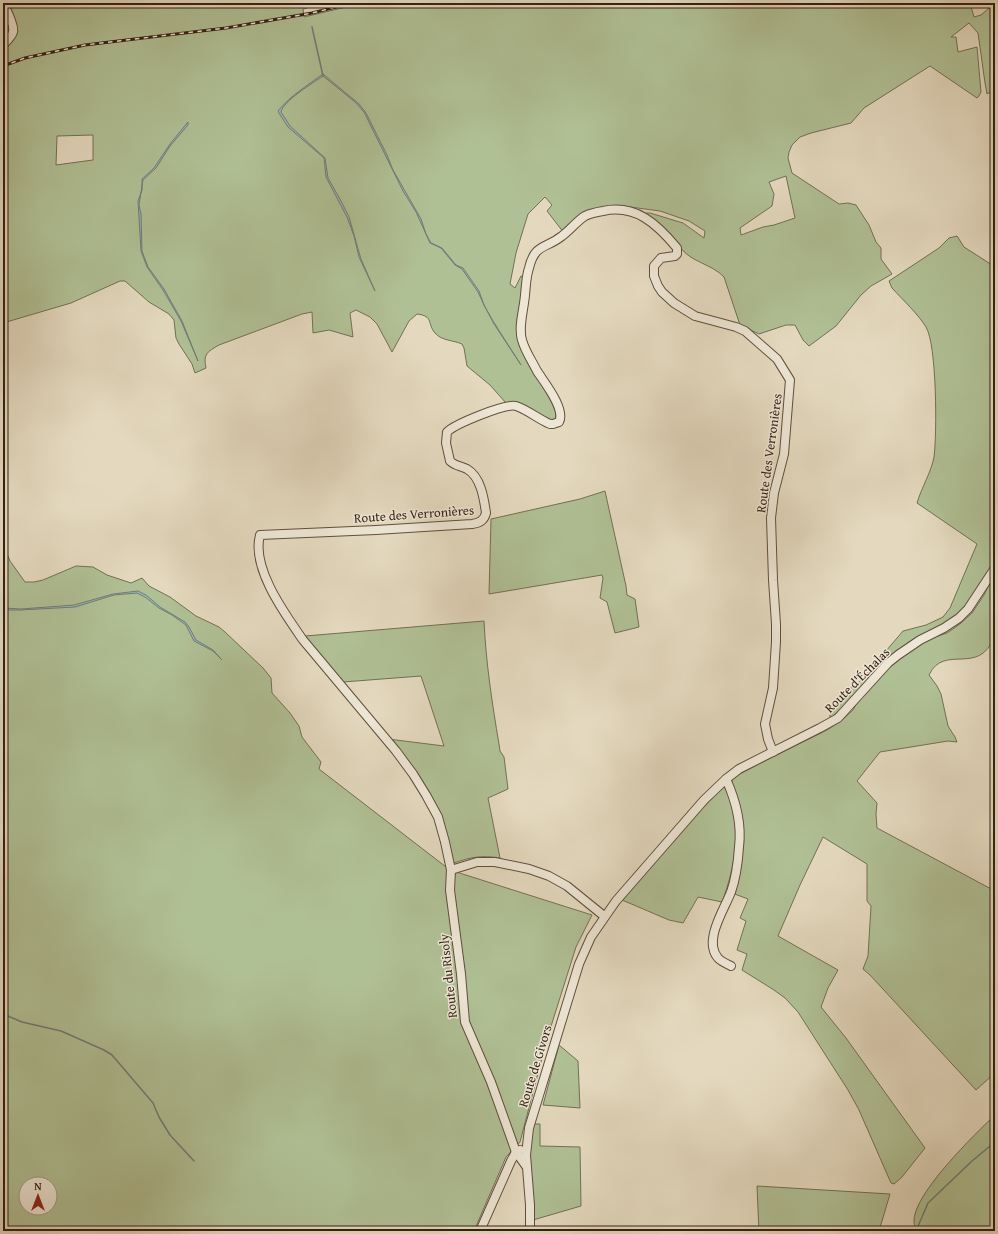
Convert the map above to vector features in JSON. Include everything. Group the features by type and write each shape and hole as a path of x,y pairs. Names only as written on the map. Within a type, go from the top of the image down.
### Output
{"street":[{"path":"3,3 9,14 13,27 13,32 3,45"},
{"name":"Route des Verronières","path":"451,870 438,817 426,795 396,751 299,633 266,578 260,557 258,540 260,535 400,529 472,524 485,518 486,513 478,482 475,477 467,469 450,461 447,448 447,432 477,417 502,407 511,406 518,407 550,424 559,422 561,416 558,406 522,340 521,324 528,269 538,249 561,237 580,220 594,213 610,209 627,210 641,216 659,228 678,251 675,256 661,258 654,266 654,276 662,292 674,303 695,316 736,327 745,331 777,359 790,380 784,454 774,494 771,518 776,642 773,688 765,724 768,739 773,752"},
{"name":"Route d'Échalas","path":"726,779 739,769 820,728 843,713 888,663 908,647 944,628 959,618 968,609 995,568"},
{"path":"726,779 738,815 740,845 731,891 714,932 714,944 717,956 721,961 731,966"},
{"name":"Route de Givors","path":"530,1231 530,1205 526,1166 526,1146 529,1128 577,971 591,937 604,916 634,880 716,787 726,779"},
{"path":"451,870 477,862 495,862 529,869 549,876 567,886 604,916"},
{"name":"Route du Risoly","path":"451,870 450,890 461,974 465,1022 491,1082 516,1152 526,1166"},
{"path":"480,1231 516,1152 526,1146"}],"green space":[{"path":"3,3 325,3 303,9 304,17 363,3 970,3 974,17 981,15 995,3 995,92 994,90 987,94 978,33 969,23 951,37 956,37 958,52 977,47 981,92 977,98 930,66 864,108 851,123 800,137 792,145 788,158 792,173 839,204 848,203 856,205 869,225 876,242 881,248 881,259 892,274 871,286 861,295 836,326 809,346 803,340 795,325 786,325 759,334 740,325 724,277 713,269 689,256 644,215 646,213 650,213 683,223 704,238 705,231 689,221 660,211 630,207 615,207 596,209 564,233 547,211 552,205 545,197 528,214 516,253 510,284 515,288 521,276 524,277 518,323 556,407 556,419 551,420 520,404 506,403 490,385 467,366 462,344 438,336 433,330 428,319 417,314 409,321 392,352 377,324 370,317 356,310 350,313 353,337 329,330 313,333 312,312 302,314 219,345 207,354 205,359 206,368 195,373 192,364 176,338 174,320 169,314 149,302 125,281 120,281 71,303 3,323","holes":["93,135 93,160 56,165 57,136","786,176 795,218 741,235 740,228 772,206 774,194 769,182"]},
{"path":"957,236 964,247 995,268 995,563 966,606 954,618 909,642 891,656 830,719 830,712 848,689 856,686 903,631 926,625 943,617 950,608 977,544 917,503 934,457 936,411 932,352 930,337 923,322 892,288 889,281 939,248 949,238"},
{"path":"605,491 627,595 635,599 639,627 615,633 607,602 600,598 603,578 602,575 489,594 491,519 580,499"},
{"path":"3,544 10,561 25,582 43,580 76,566 93,567 107,575 131,583 142,578 149,586 170,597 196,616 219,627 263,668 271,678 272,693 290,713 299,726 302,737 321,762 319,769 450,870 592,915 576,947 547,1039 520,1142 506,1157 474,1231 3,1231"},
{"path":"995,572 995,633 988,649 980,655 971,658 943,661 935,666 929,675 941,694 948,726 957,742 948,741 880,752 857,781 877,803 877,828 995,891 995,1073 976,1090 863,969 868,956 871,906 867,901 867,864 823,837 778,936 838,970 828,988 821,1007 846,1038 925,1148 902,1177 894,1184 891,1183 859,1110 848,1090 798,1012 785,998 742,970 747,954 737,950 746,921 740,918 748,899 732,893 739,867 732,780 736,776 827,730 841,721 853,710 858,701 885,670 920,642 947,633 972,613 984,595"},
{"path":"484,621 486,652 492,698 500,751 504,757 508,789 488,798 500,858 477,857 454,863 452,861 442,823 388,739 444,746 421,676 343,682 305,636"},
{"path":"724,787 731,799 735,813 736,844 734,860 722,902 698,897 683,923 669,920 622,900 687,825"},
{"path":"559,1045 578,1061 580,1108 543,1105"},
{"path":"995,1115 995,1231 916,1231 914,1222 916,1210 923,1196 960,1150"},
{"path":"533,1124 540,1124 540,1146 580,1147 581,1206 533,1220 529,1165"},
{"path":"757,1186 890,1194 879,1231 759,1231"}],"water":[{"path":"323,74 359,104 366,113 393,170 421,219 431,243 442,248 456,265 463,268 479,291 484,305 478,292 462,269 455,265 441,248 430,243 416,212 403,191 364,112 355,102 323,76 287,103 281,112 290,126 325,158 328,178 349,217 361,259 375,291 359,257 354,236 347,217 326,177 324,158 288,127 278,111 294,96"},
{"path":"188,122 188,125 170,146 156,168 143,180 142,186 142,179 154,168 170,144"},
{"path":"141,193 139,205 141,214 142,251 148,267 164,289 182,321 198,361 181,321 163,290 147,267 141,251 138,201"},
{"path":"484,305 493,321 521,365 494,324"},
{"path":"138,591 146,595 160,607 185,622 196,640 213,650 222,660 213,651 194,641 186,625 137,593 114,595 75,607 3,610 3,608 21,609 74,605 113,594"}],"waterway":[{"path":"8,3 12,12"},
{"path":"306,3 307,7"},
{"path":"312,27 323,76"},
{"path":"3,1014 22,1022 61,1031 112,1055 153,1103 159,1117 170,1135 194,1161"},
{"path":"916,1231 928,1203 972,1161 995,1142"}],"railway":[{"path":"3,66 25,58 85,45 226,28 312,13 352,3"}]}
